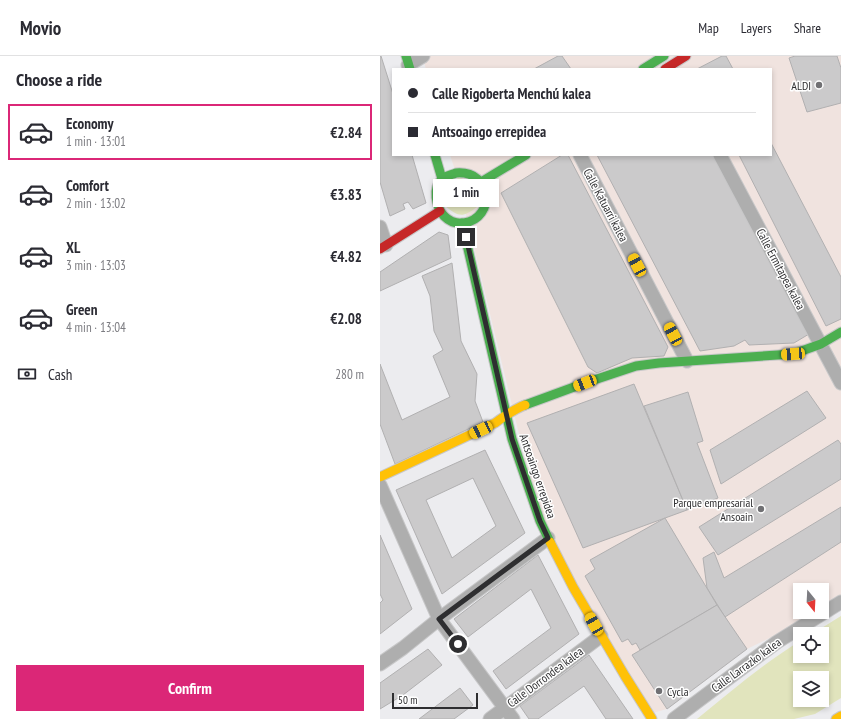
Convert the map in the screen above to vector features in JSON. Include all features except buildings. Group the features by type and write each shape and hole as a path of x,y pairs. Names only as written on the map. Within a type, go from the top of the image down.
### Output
{"main road":[{"path":"647,68 668,63 686,56"},
{"path":"435,156 442,179"},
{"path":"481,182 524,156"},
{"path":"456,173 474,173 486,191 486,200 483,210 478,217 471,221 462,223 445,218 437,206 436,196 437,186 442,179 456,173"},
{"path":"383,247 440,211"},
{"name":"Antsoaingo errepidea","path":"462,223 512,439 540,521 573,587 624,676 652,717"},
{"path":"380,478 495,423 518,408 570,388 636,366 793,354 821,344 841,332"},
{"path":"836,719 841,716"}],"street":[{"path":"408,63 423,56"},
{"name":"Calle Katuarri kalea","path":"581,156 687,362"},
{"name":"Calle Ermitapea kalea","path":"721,156 841,383"},
{"path":"380,228 383,247"},
{"path":"380,485 439,619 513,719"},
{"path":"380,664 548,538"},
{"name":"Calle Larrazko kalea","path":"674,719 776,642 841,602"},
{"name":"Calle Dorrondea kalea","path":"490,719 601,636"}],"shaded area":[{"path":"422,56 841,56 841,603 829,609 829,583 793,583 793,619 808,619 747,649 667,709 649,714 540,521 456,173 450,156 772,156 772,68 426,68"}],"green space":[{"path":"460,177 479,190 477,207 468,213 461,215 445,206 444,187"},
{"path":"841,616 841,698 829,705 829,671 793,671 793,707 826,707 815,714 794,719 697,719 734,689 793,646 793,663 829,663 829,627 823,627"}],"traffic: fast":[{"path":"406,56 410,68"},
{"path":"645,68 664,56"},
{"path":"435,156 442,179"},
{"path":"481,182 524,156"},
{"path":"456,173 468,174 477,179 483,186 486,195 485,204 481,213 474,219 464,223 454,222 444,216 439,208 436,198 437,187 442,179 456,173"},
{"path":"462,223 512,439 540,521 550,542"},
{"path":"525,405 636,366 659,363 793,354 821,344 841,332"}],"traffic: slow":[{"path":"380,477 495,423 525,405"},
{"path":"550,542 573,587 652,719"},
{"path":"836,719 841,716"}],"traffic: jam":[{"path":"667,68 686,56"},
{"path":"380,249 440,211"}],"place":[{"name":"ALDI","path":"819,85"},
{"name":"Parque empresarial Ansoain","path":"761,509"},
{"name":"Cycla","path":"659,691"}],"route":[{"path":"458,644 439,619 548,538 540,521 512,439 466,237"}]}
